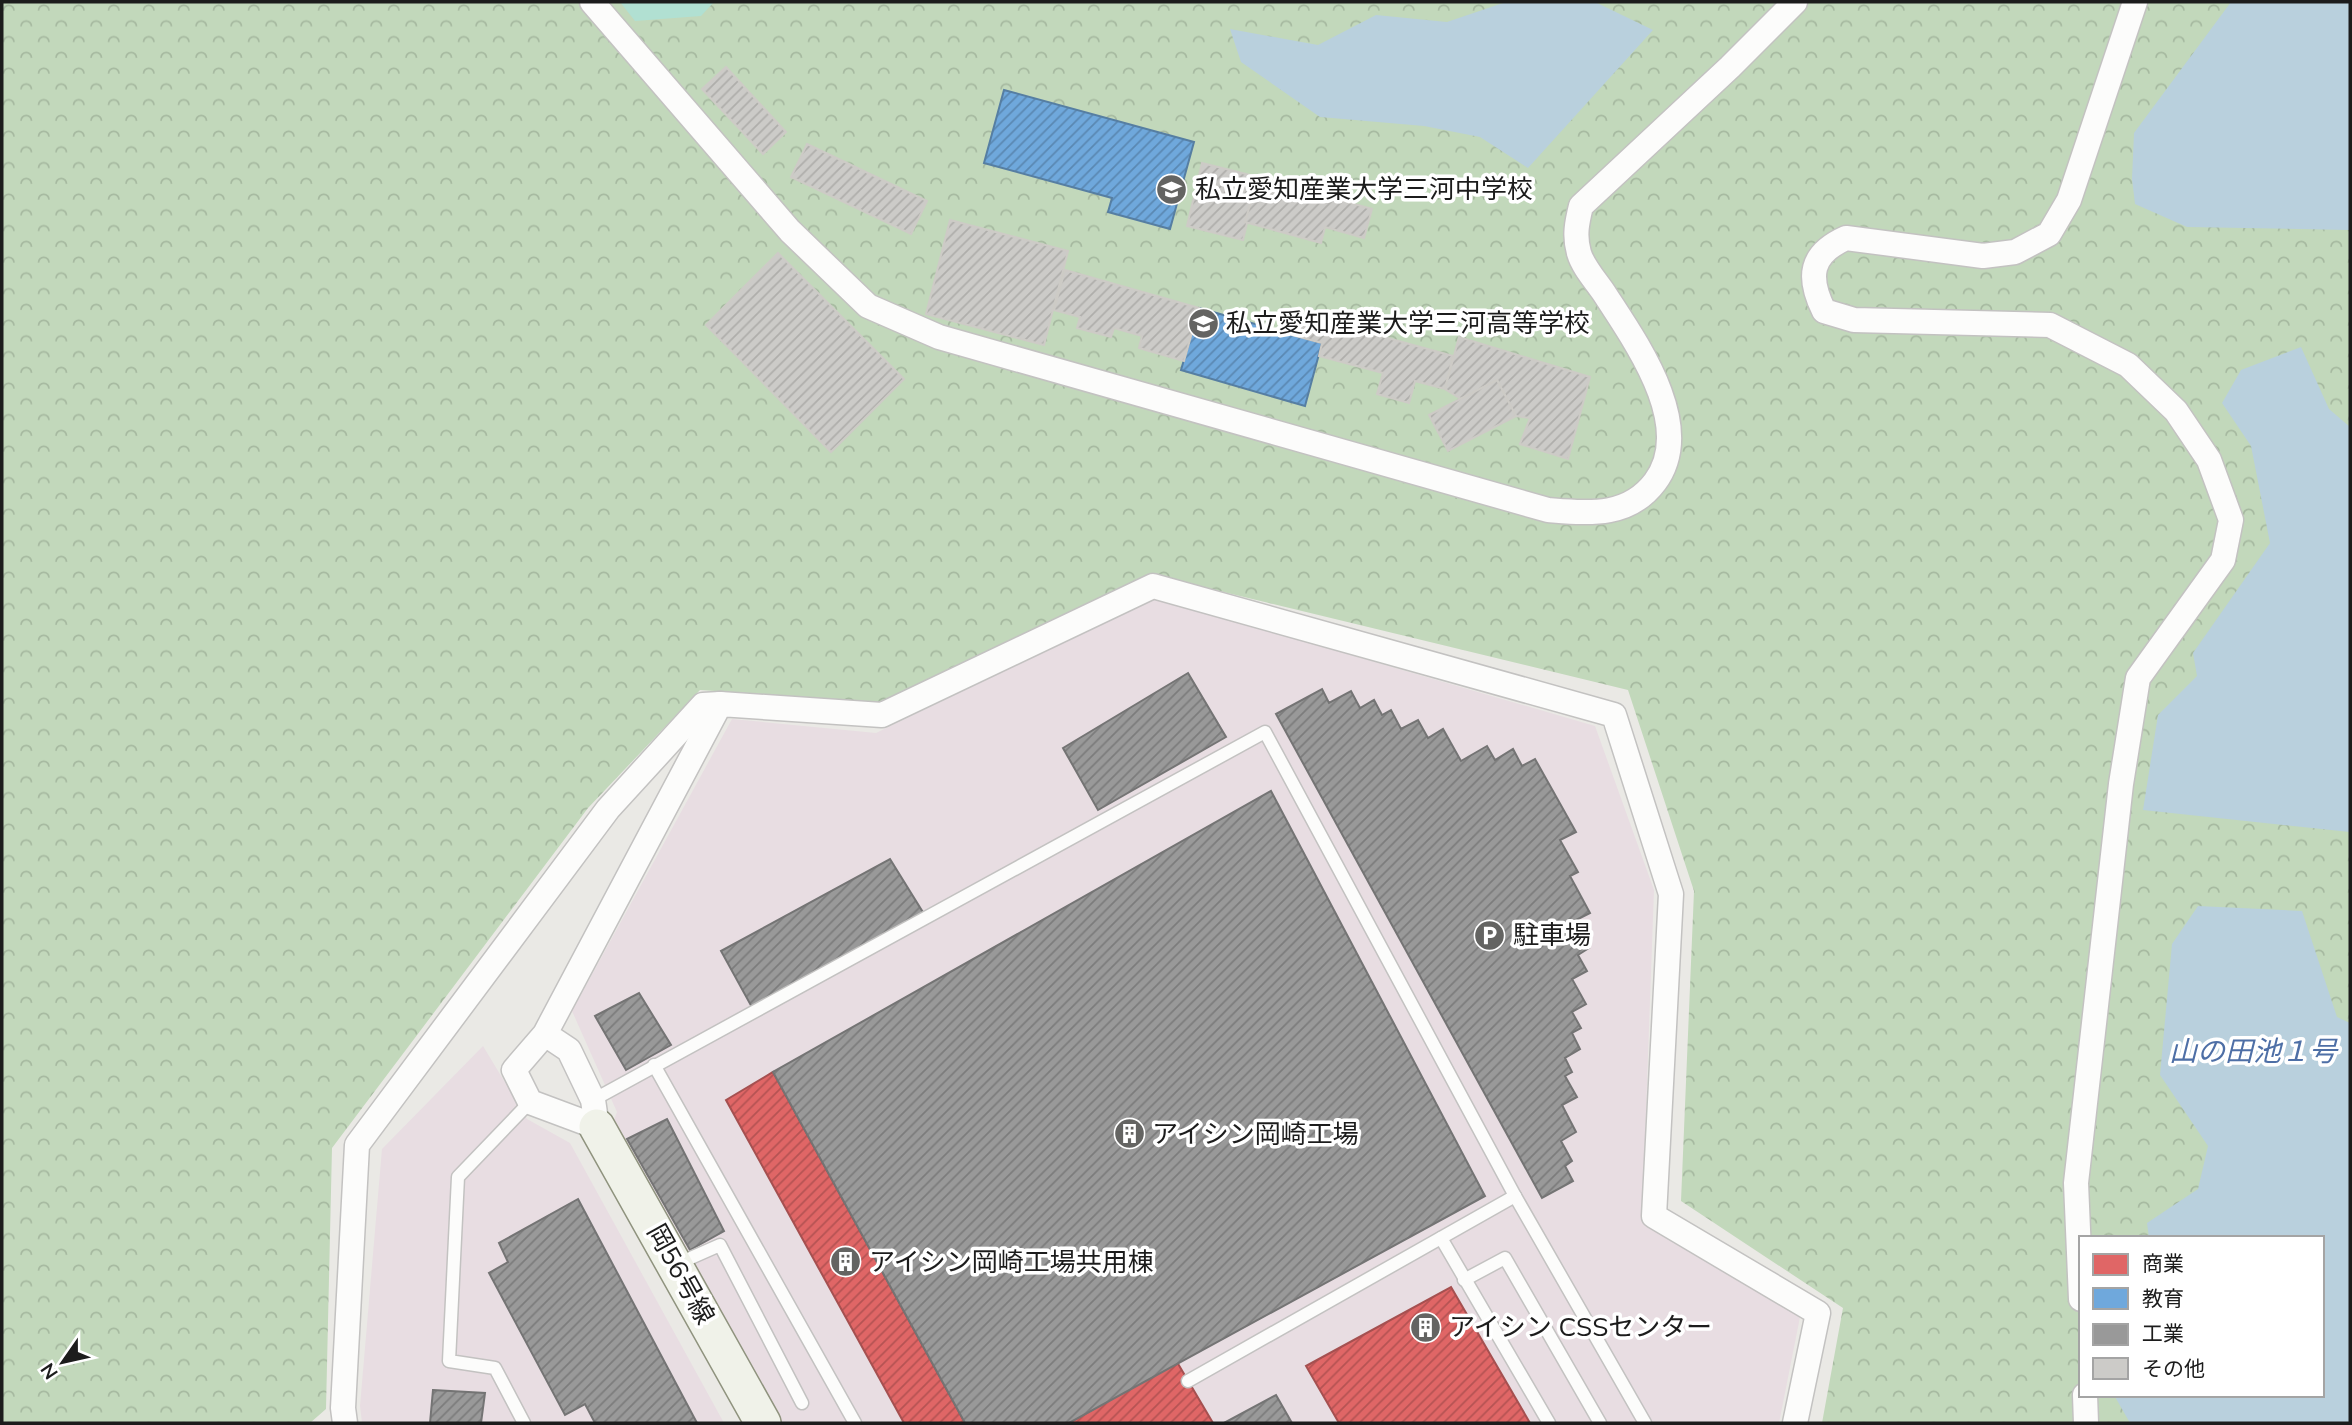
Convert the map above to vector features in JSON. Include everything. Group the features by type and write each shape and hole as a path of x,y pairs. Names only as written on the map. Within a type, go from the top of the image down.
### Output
{"street":[{"path":"592,2 790,231 868,306 939,337 1548,510 1597,514 1628,506 1650,489 1663,471 1670,444 1665,408 1643,353 1579,255 1575,231 1581,206 1730,67 1795,2"},
{"path":"2079,1253 2076,1183 2121,784 2138,678 2223,561 2231,520 2209,460 2176,411 2129,365 2050,325 1854,320 1824,311 1814,290 1815,265 1827,247 1846,238 1983,256 2015,251 2049,234 2068,200 2135,2"},
{"path":"345,1423 343,1408 357,1144 608,809 703,705 882,715 1153,586 1614,715 1671,894 1654,1216 1818,1313 1795,1423"},
{"path":"595,1113 530,1102 514,1070 545,1034 720,704"},
{"path":"545,1034 569,1050 595,1113"},
{"name":"岡56号線","path":"595,1113 763,1423"},
{"path":"2085,1397 2086,1423"}],"lane":[{"path":"595,1113 654,1065 1265,732 1515,1196 1645,1423"},
{"path":"654,1065 855,1423"},
{"path":"524,1423 495,1368 449,1361 458,1177 530,1102"},
{"path":"1188,1381 1515,1196"},
{"path":"1441,1238 1549,1423"},
{"path":"676,1264 720,1245 802,1403"},
{"path":"1464,1280 1505,1258 1600,1423"}],"shaded area":[{"path":"1155,598 1595,726 1654,890 1642,1221 1800,1317 1779,1423 774,1423 610,1130 617,1112 572,1011 732,719 876,733"},
{"path":"483,1046 527,1119 570,1143 724,1423 362,1423 360,1406 382,1149"}],"green space":[{"path":"2,2 2350,2 2350,1423 1822,1423 1843,1308 1681,1201 1694,891 1628,690 1149,574 894,703 700,690 588,808 332,1148 326,1409 310,1423 2,1423"},
{"path":"620,2 714,2 701,16 635,21"}],"water":[{"path":"1506,2 1595,2 1653,30 1528,168 1480,137 1424,126 1320,117 1241,62 1230,29 1318,45 1376,15 1447,22"},
{"path":"2231,2 2350,2 2350,230 2187,227 2135,204 2132,179 2134,133"},
{"path":"2301,347 2329,409 2350,427 2350,832 2143,810 2158,715 2197,676 2193,653 2270,543 2251,446 2222,403 2241,370"},
{"name":"山の田池１号","path":"2198,906 2302,911 2337,1017 2350,1023 2350,1423 2130,1423 2115,1397 2324,1397 2324,1236 2149,1236 2147,1223 2198,1189 2208,1146 2160,1075 2172,944"}],"building: 商業":[{"name":"アイシン岡崎工場共用棟","path":"773,1072 965,1423 904,1423 726,1100"},
{"name":"アイシン CSSセンター","path":"1451,1287 1530,1423 1339,1423 1306,1366"},
{"path":"1177,1362 1213,1423 1069,1423"}],"building: 教育":[{"path":"1004,90 1194,142 1170,229 1108,212 1112,198 984,163"},
{"path":"1199,308 1322,343 1305,406 1181,370"}],"building: 工業":[{"path":"1188,673 1226,737 1098,810 1063,748"},
{"name":"駐車場","path":"1322,689 1329,703 1351,691 1360,708 1374,700 1382,715 1391,710 1401,729 1418,720 1428,738 1443,729 1461,761 1487,746 1495,760 1513,749 1522,766 1535,759 1576,832 1560,840 1578,872 1570,876 1590,913 1574,921 1589,948 1578,955 1587,971 1572,979 1586,1004 1572,1012 1581,1028 1572,1033 1580,1049 1565,1058 1572,1072 1565,1076 1577,1097 1562,1105 1576,1132 1561,1141 1572,1161 1565,1166 1573,1181 1542,1198 1276,714"},
{"name":"アイシン岡崎工場","path":"1271,791 1485,1196 1069,1423 965,1423 773,1072"},
{"path":"890,859 924,914 754,1011 721,951"},
{"path":"639,993 671,1045 626,1070 595,1016"},
{"path":"667,1119 724,1231 690,1250 627,1139"},
{"path":"578,1199 697,1423 595,1423 585,1404 565,1415 489,1273 508,1262 499,1243"},
{"path":"433,1390 485,1393 481,1423 430,1423"},
{"path":"1276,1395 1292,1423 1224,1423"}],"building: その他":[{"path":"726,67 786,132 763,154 702,89"},
{"path":"807,144 927,201 911,234 791,177"},
{"path":"1202,163 1258,177 1243,240 1187,226"},
{"path":"1258,177 1372,209 1364,238 1325,227 1321,243 1245,222"},
{"path":"950,220 1068,251 1044,345 926,314"},
{"path":"778,253 904,379 831,452 706,325"},
{"path":"1065,270 1199,308 1184,361 1139,348 1142,336 1114,328 1111,337 1077,328 1080,317 1054,310"},
{"path":"1297,313 1453,356 1445,389 1415,381 1409,403 1377,394 1383,373 1319,356 1322,343 1292,335"},
{"path":"1459,337 1590,377 1568,459 1520,444 1530,418 1516,416 1497,380 1461,399 1445,389"},
{"path":"1497,380 1516,416 1448,451 1429,415"}],"place":[{"name":"私立愛知産業大学三河中学校","path":"1172,189"},
{"name":"私立愛知産業大学三河高等学校","path":"1203,323"},
{"name":"駐車場","path":"1490,935"},
{"name":"アイシン岡崎工場","path":"1129,1134"},
{"name":"アイシン岡崎工場共用棟","path":"846,1262"},
{"name":"アイシン CSSセンター","path":"1426,1327"}]}
